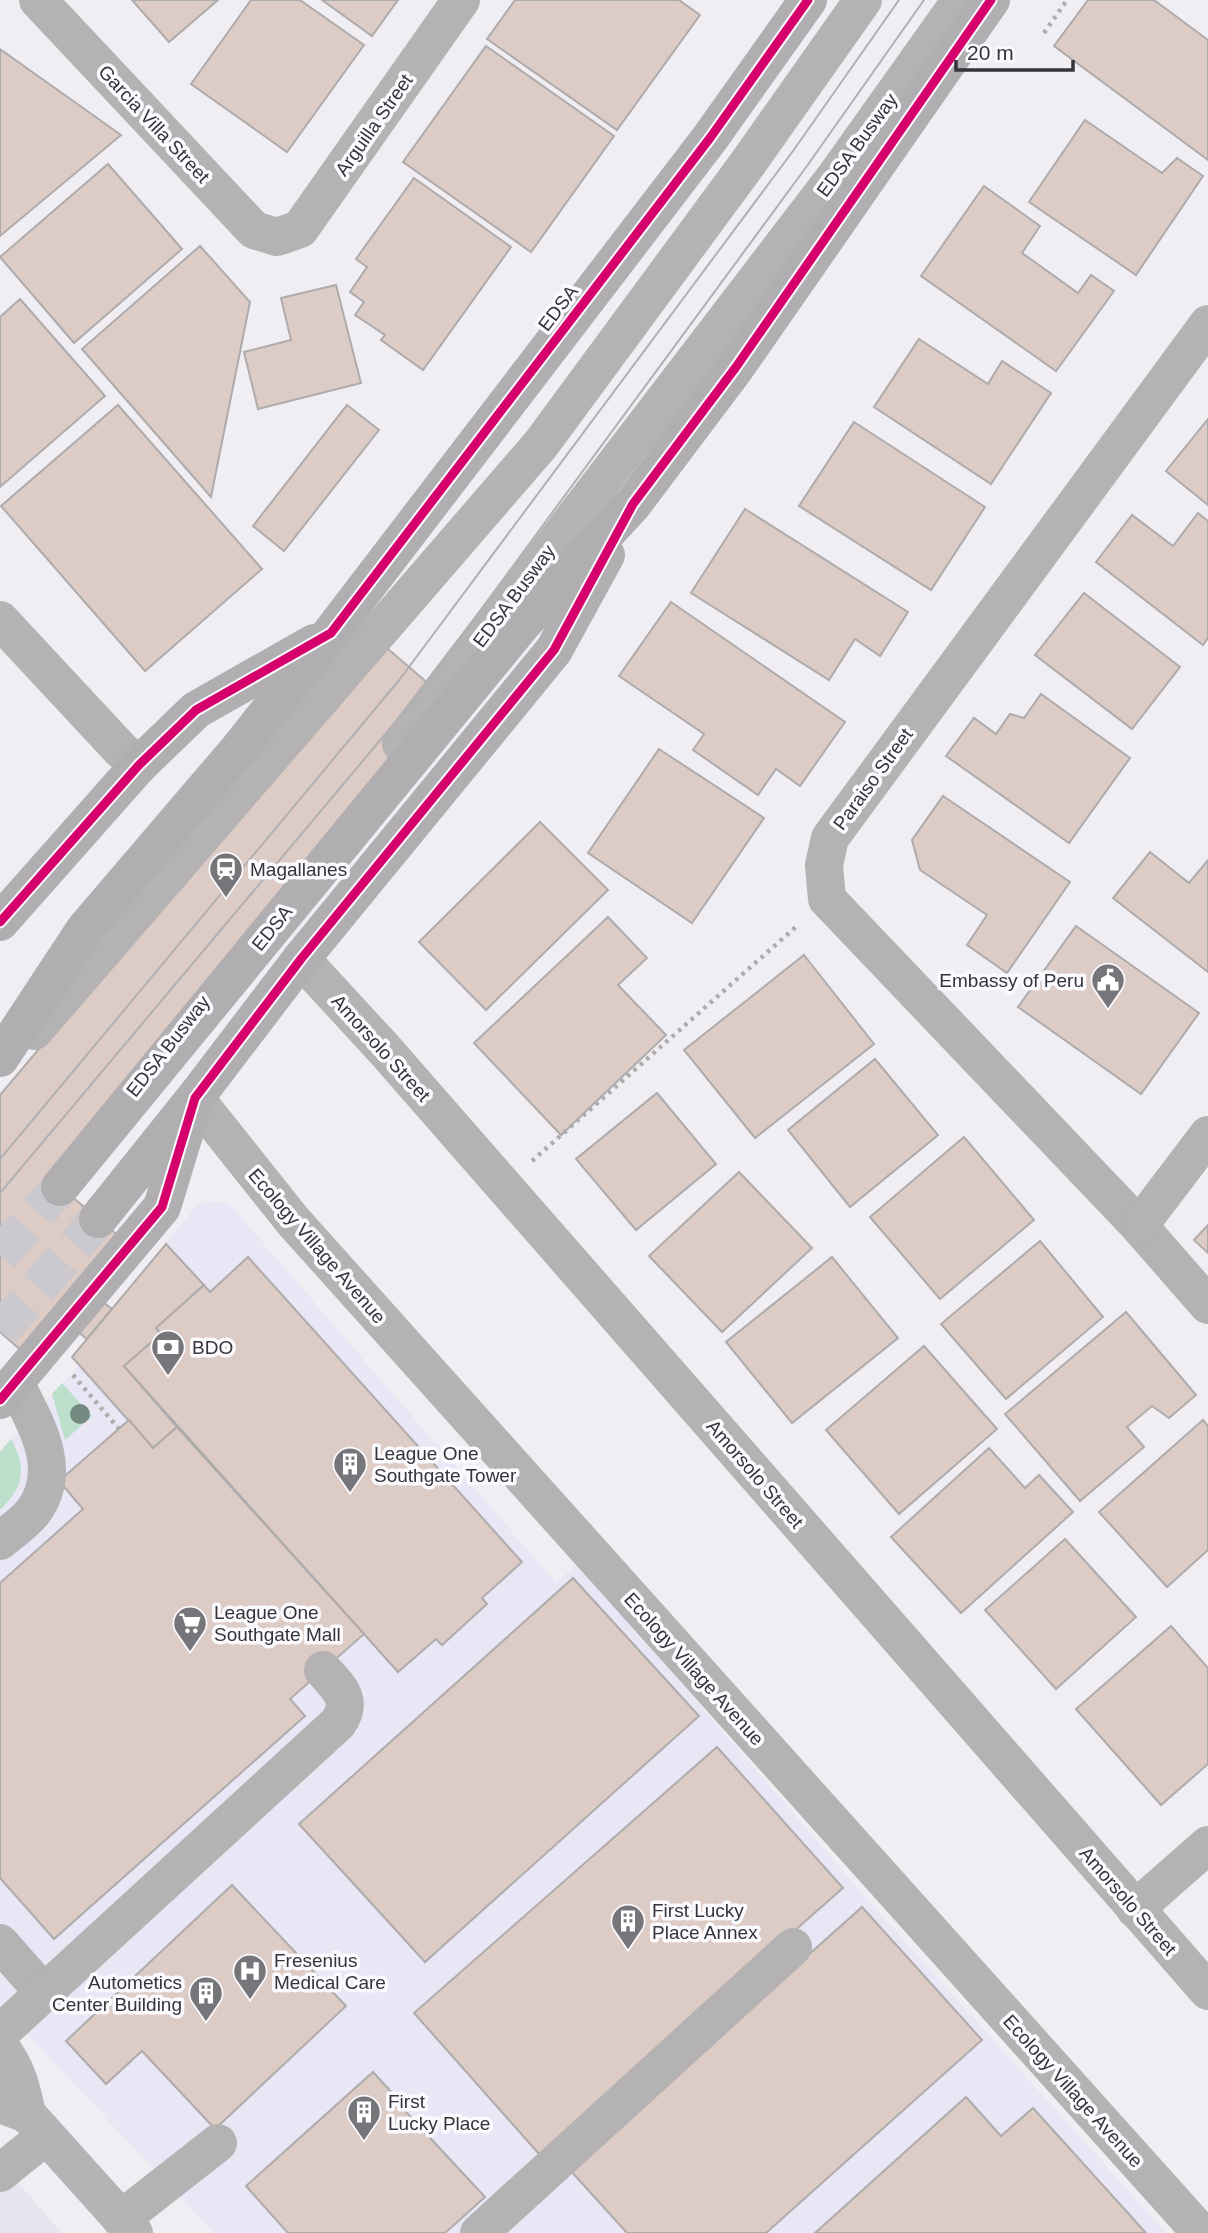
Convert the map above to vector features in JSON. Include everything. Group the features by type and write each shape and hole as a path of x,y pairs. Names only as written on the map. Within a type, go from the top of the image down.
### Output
{"highway":[{"name":"EDSA","path":"0,1058 85,929 238,750 331,633 710,138 808,0"},
{"name":"EDSA","path":"60,1187 523,623 634,504 736,367 991,0"},
{"path":"98,1219 301,959 554,650 634,504"},
{"path":"4,909 139,765 196,710 331,633"},
{"path":"0,1009 85,929"},
{"path":"8,1391 162,1207 195,1098"}],"main road":[{"path":"0,2047 21,2082 24,2118 127,2226"}],"street":[{"name":"Garcia Villa Street","path":"38,0 254,230 277,237"},
{"name":"Arguilla Street","path":"277,237 300,229 461,0"},
{"path":"0,1070 541,444 748,163 863,0"},
{"name":"EDSA Busway","path":"60,1187 835,177 961,0"},
{"name":"Paraiso Street","path":"827,899 824,865 830,838 1208,324"},
{"path":"0,620 113,742 139,765"},
{"path":"827,899 1139,1226 1208,1305"},
{"name":"Amorsolo Street","path":"301,959 377,1041 1208,1991"},
{"name":"Ecology Village Avenue","path":"195,1098 293,1222 1200,2233"},
{"path":"1139,1226 1208,1135"},
{"path":"0,1542 32,1514 40,1500 48,1469 43,1439 8,1391"},
{"path":"0,2033 338,1723 344,1715 344,1697 323,1670"},
{"path":"1135,1909 1208,1845"},
{"path":"0,1943 44,1993"},
{"path":"499,2226 793,1947"},
{"path":"0,2173 24,2118"},
{"path":"127,2226 218,2143"}],"path":[{"path":"1044,33 1067,0"},
{"path":"504,1186 827,899"},
{"path":"69,1370 119,1429"}],"shaded area":[{"path":"209,1201 226,1203 233,1208 556,1583 578,1563 859,1890 1166,2233 214,2233 43,2051 0,2004 0,1452 79,1365 72,1357 194,1209"},
{"path":"0,2162 62,2233 0,2233"}],"green space":[{"path":"62,1383 92,1416 65,1440 52,1394"},
{"path":"11,1439 19,1459 20,1477 14,1493 0,1510 0,1452"}],"building":[{"path":"132,0 218,0 169,42"},
{"path":"251,0 300,0 364,45 287,152 191,84"},
{"path":"322,0 398,0 372,36"},
{"path":"515,0 679,0 700,15 617,130 487,39"},
{"path":"1088,0 1154,0 1208,40 1208,160 1054,46"},
{"path":"486,46 614,136 531,252 403,162"},
{"path":"0,49 121,135 0,236"},
{"path":"1085,120 1162,173 1177,158 1203,176 1136,275 1029,202"},
{"path":"108,164 182,249 74,343 0,257"},
{"path":"414,178 511,247 423,370 381,340 385,335 355,315 364,302 350,292 367,267 356,259"},
{"path":"984,186 1040,226 1022,253 1078,293 1091,275 1114,291 1056,371 921,276"},
{"path":"200,246 250,302 211,497 82,349"},
{"path":"336,285 361,383 258,409 244,352 291,340 281,298"},
{"path":"20,299 105,396 0,487 0,317"},
{"path":"919,339 988,384 1002,361 1051,393 991,484 874,407"},
{"path":"118,405 262,569 145,671 1,506"},
{"path":"347,405 379,430 284,551 253,526"},
{"path":"1208,419 1208,505 1166,471"},
{"path":"854,422 985,507 931,590 799,506"},
{"path":"745,509 908,612 880,656 855,639 829,680 691,593"},
{"path":"1198,513 1208,521 1208,638 1203,645 1096,562 1132,515 1173,546"},
{"path":"1084,593 1180,667 1132,729 1035,655"},
{"path":"671,602 845,722 800,786 776,769 758,795 693,750 704,734 619,676"},
{"name":"Magallanes","path":"381,643 451,703 51,1179 121,1238 81,1285 112,1309 87,1339 56,1314 24,1353 0,1332 0,1095"},
{"path":"1041,694 1130,758 1069,843 946,756 974,718 996,734 1010,714 1024,718"},
{"path":"659,749 764,818 692,923 588,853"},
{"path":"943,796 1070,882 1007,973 967,945 987,915 920,870 912,840"},
{"path":"540,822 608,890 486,1010 419,942"},
{"path":"1150,852 1189,883 1208,860 1208,972 1113,898"},
{"path":"608,917 647,958 618,985 666,1035 561,1135 474,1043"},
{"name":"Embassy of Peru","path":"1076,926 1199,1013 1141,1094 1018,1007"},
{"path":"804,955 874,1044 755,1138 684,1050"},
{"path":"875,1059 938,1135 850,1207 788,1130"},
{"path":"657,1093 716,1164 636,1230 576,1159"},
{"path":"964,1137 1034,1220 940,1299 870,1217"},
{"path":"739,1172 812,1248 722,1332 649,1256"},
{"path":"1208,1225 1208,1253 1194,1240"},
{"path":"1040,1241 1103,1317 1006,1399 941,1324"},
{"path":"166,1244 204,1285 156,1328 161,1334 124,1366 177,1427 153,1448 72,1357"},
{"name":"League One Southgate Tower","path":"248,1257 522,1562 482,1598 487,1604 442,1645 436,1639 398,1672 124,1366 161,1334 156,1328 204,1285 210,1292"},
{"path":"832,1257 898,1338 792,1423 726,1342"},
{"path":"1126,1312 1196,1395 1169,1418 1152,1406 1127,1427 1144,1447 1080,1501 1005,1414"},
{"path":"924,1346 997,1429 899,1514 826,1430"},
{"name":"League One Southgate Mall","path":"129,1420 153,1448 177,1427 364,1634 290,1699 305,1716 54,1939 0,1878 0,1583 83,1509 59,1481"},
{"path":"1203,1420 1208,1426 1208,1550 1167,1587 1099,1512"},
{"path":"989,1448 1025,1488 1039,1475 1073,1512 961,1613 891,1537"},
{"path":"1065,1539 1136,1617 1056,1689 985,1610"},
{"path":"573,1578 699,1716 425,1962 299,1824"},
{"path":"1171,1626 1208,1668 1208,1764 1161,1805 1076,1709"},
{"name":"First Lucky Place Annex","path":"717,1747 843,1888 540,2155 414,2013"},
{"name":"Autometics Center Building","path":"232,1885 346,2006 215,2129 142,2051 106,2084 66,2041"},
{"path":"862,1907 982,2040 766,2233 627,2233 569,2169"},
{"name":"First Lucky Place","path":"373,2072 395,2096 393,2098 485,2197 445,2233 288,2233 246,2186"},
{"path":"966,2097 1001,2136 1033,2108 1146,2233 815,2233"}],"tunnel":[{"path":"0,1255 60,1187"},
{"path":"0,1331 98,1219"}],"tram line":[{"path":"0,1159 400,679 793,151 899,0"},
{"path":"0,1193 419,694 807,166 924,0"}],"cycle path":[{"path":"0,922 139,765 196,710 331,633 710,138 808,0"},
{"path":"0,1400 162,1207 195,1098 301,959 554,650 633,504 736,367 991,0"}],"place":[{"name":"Magallanes","path":"226,899"},
{"name":"Embassy of Peru","path":"1108,1010"},
{"name":"BDO","path":"168,1377"},
{"name":"League One Southgate Tower","path":"350,1494"},
{"name":"League One Southgate Mall","path":"190,1653"},
{"name":"First Lucky Place Annex","path":"628,1951"},
{"name":"Fresenius Medical Care","path":"250,2001"},
{"name":"Autometics Center Building","path":"206,2023"},
{"name":"First Lucky Place","path":"364,2142"}]}
